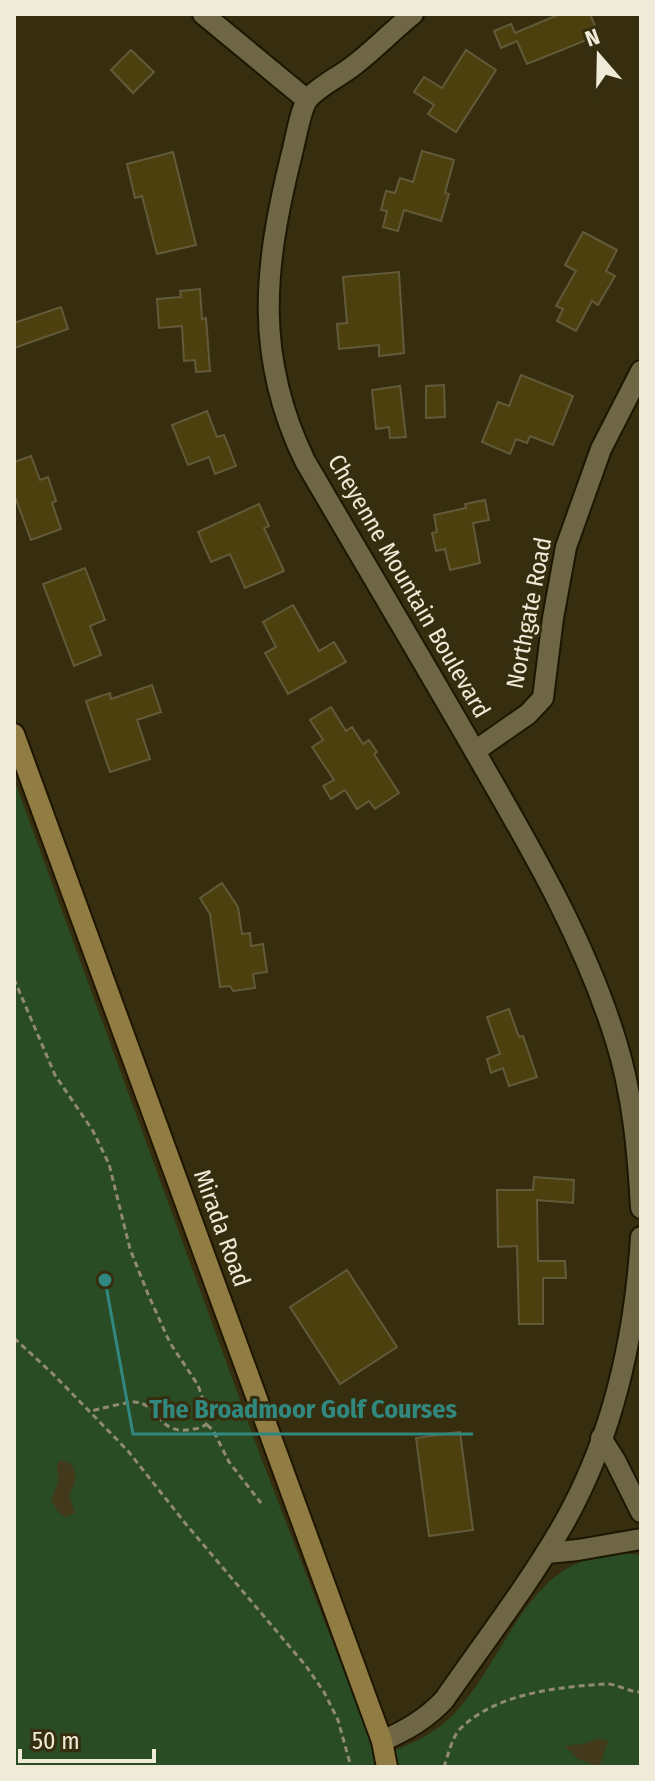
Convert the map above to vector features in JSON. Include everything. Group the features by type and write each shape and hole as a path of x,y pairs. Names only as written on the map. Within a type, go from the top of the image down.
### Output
{"street":[{"path":"203,14 307,100 413,14"},
{"name":"Cheyenne Mountain Boulevard","path":"307,100 276,220 270,259 269,322 277,385 305,461 548,879 585,956 617,1043 633,1119 641,1208"},
{"name":"Northgate Road","path":"475,751 528,714 543,698 566,547 601,449 641,371"},
{"name":"Mirada Road","path":"14,734 382,1741 387,1767"},
{"path":"382,1741 411,1728 429,1716 444,1700 547,1553 566,1519 619,1388 632,1331 641,1237"},
{"path":"601,1438 641,1512"},
{"path":"547,1553 641,1539"}],"path":[{"path":"14,979 55,1075 87,1121 109,1164 130,1249 170,1343 198,1385 210,1420 207,1425 178,1432 168,1428 151,1410 135,1402 91,1411"},
{"path":"14,1338 91,1411 137,1462 306,1666 338,1720 351,1767"},
{"path":"207,1425 213,1430 229,1462 261,1503"},
{"path":"444,1767 459,1729 497,1703 536,1693 610,1684 630,1692 641,1692"}],"green space":[{"path":"14,779 263,1463 377,1757 419,1739 456,1712 476,1687 529,1605 549,1582 574,1565 604,1555 641,1555 641,1767 14,1767"}],"sand":[{"path":"60,1460 70,1463 75,1475 69,1495 75,1513 64,1517 51,1500 58,1483 57,1466"},
{"path":"597,1739 608,1741 599,1767 578,1759 564,1746 583,1744"}],"building":[{"path":"560,14 590,14 599,35 527,64 517,41 501,48 494,31 511,24 515,33"},
{"path":"131,50 154,72 133,93 111,70"},
{"path":"466,50 496,70 456,132 428,114 434,105 414,92 424,77 442,88"},
{"path":"422,151 454,160 441,221 404,210 398,231 383,227 387,211 381,210 386,191 395,193 400,178 413,182"},
{"path":"173,152 196,245 157,254 142,196 135,198 127,164"},
{"path":"583,232 617,250 606,271 615,276 598,305 592,301 576,331 557,321 563,309 556,306 576,271 565,265"},
{"path":"399,272 404,353 379,356 379,345 339,349 337,324 347,323 343,277"},
{"path":"200,289 202,319 206,318 210,371 196,372 195,360 184,361 182,326 159,328 157,299 181,297 180,291"},
{"path":"61,307 68,329 14,348 14,323"},
{"path":"521,375 573,396 553,445 530,436 527,443 516,439 510,454 482,442 498,402 509,406"},
{"path":"444,385 445,417 426,418 426,386"},
{"path":"400,386 406,437 390,438 389,427 376,429 372,390"},
{"path":"207,411 217,437 224,435 236,466 215,474 209,457 188,465 172,425"},
{"path":"31,456 40,480 48,477 56,501 52,503 61,529 31,540 14,494 14,462"},
{"path":"485,500 489,520 473,523 480,563 450,570 445,549 436,551 432,533 437,532 434,515"},
{"path":"259,504 269,526 264,528 284,571 245,588 230,554 211,562 198,532"},
{"path":"85,568 105,620 90,626 101,655 74,666 43,584"},
{"path":"293,605 319,651 334,642 346,662 288,694 265,653 276,647 263,622"},
{"path":"152,685 161,712 137,720 150,759 110,772 86,701 110,693 111,699"},
{"path":"331,707 346,731 352,727 363,744 369,740 377,752 374,754 399,793 375,809 369,801 357,809 345,790 331,799 323,786 334,780 312,747 323,740 310,720"},
{"path":"222,883 238,907 242,934 250,933 251,946 263,944 267,972 253,974 255,988 233,991 230,986 220,987 210,914 200,898"},
{"path":"509,1009 519,1037 523,1036 537,1077 509,1086 503,1068 491,1073 487,1059 500,1054 487,1017"},
{"path":"534,1177 574,1180 573,1203 537,1200 538,1261 565,1261 566,1278 543,1278 543,1324 519,1324 517,1246 498,1247 497,1190 533,1190"},
{"path":"347,1270 397,1347 340,1384 290,1307"},
{"path":"460,1432 473,1530 429,1536 416,1438"}],"place":[{"name":"The Broadmoor Golf Courses","path":"105,1280"}]}
